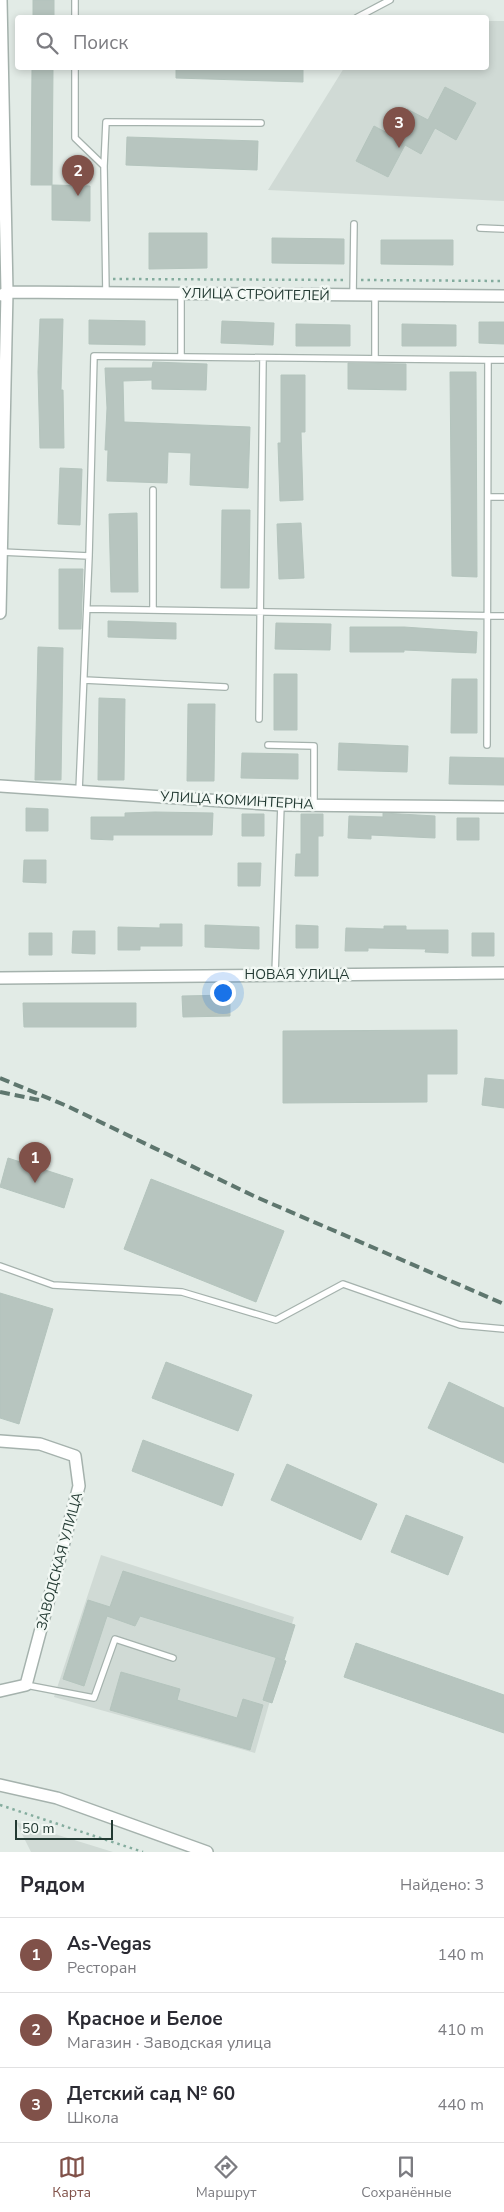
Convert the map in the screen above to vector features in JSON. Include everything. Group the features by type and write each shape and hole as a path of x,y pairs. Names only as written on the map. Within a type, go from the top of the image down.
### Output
{"street":[{"path":"0,613 4,294 1,0"},
{"name":"УЛИЦА СТРОИТЕЛЕЙ","path":"4,294 106,292 504,296"},
{"name":"УЛИЦА КОМИНТЕРНА","path":"0,786 281,805 504,807"},
{"name":"НОВАЯ УЛИЦА","path":"0,978 504,973"},
{"name":"ЗАВОДСКАЯ УЛИЦА","path":"0,1441 40,1444 75,1456 79,1486 26,1685"},
{"path":"0,1691 26,1685"},
{"path":"0,1785 56,1798 207,1852"}],"lane":[{"path":"75,0 75,15"},
{"path":"362,15 390,0"},
{"path":"75,70 74,138 104,166"},
{"path":"106,292 104,166 106,122 261,123"},
{"path":"353,295 354,224"},
{"path":"480,228 504,229"},
{"path":"181,293 181,357"},
{"path":"375,295 375,359"},
{"path":"79,792 89,556 94,356 504,360"},
{"path":"259,719 263,358"},
{"path":"486,745 488,360"},
{"path":"153,490 153,610"},
{"path":"488,497 504,497"},
{"path":"1,552 89,556"},
{"path":"87,609 504,616"},
{"path":"84,680 225,686"},
{"path":"268,745 314,746 314,804"},
{"path":"275,974 281,805"},
{"path":"0,1266 53,1285 182,1292 276,1320 343,1284 460,1325 504,1329"},
{"path":"26,1685 94,1698 115,1639 173,1658"}],"path":[{"path":"106,279 504,281"},
{"path":"0,1805 143,1852"}],"shaded area":[{"path":"489,21 504,21 504,201 268,190 343,70 489,70"},
{"path":"101,1555 294,1617 255,1753 54,1697"},
{"path":"16,1822 113,1852 31,1852"}],"building":[{"path":"33,0 54,0 54,15 33,15"},
{"path":"32,70 53,70 52,185 31,185"},
{"path":"176,70 303,70 303,82 176,78"},
{"path":"445,87 476,103 456,140 435,128 421,154 405,145 388,177 356,161 374,126 393,136 407,109 428,120"},
{"path":"127,137 258,141 257,170 126,165"},
{"path":"52,185 90,186 90,221 52,220"},
{"path":"149,233 207,233 207,268 149,269"},
{"path":"272,238 344,239 344,264 272,263"},
{"path":"381,240 453,240 453,265 381,264"},
{"path":"40,319 63,319 61,390 63,390 64,448 40,448 38,372"},
{"path":"89,320 145,321 145,345 89,344"},
{"path":"222,321 274,323 273,345 221,343"},
{"path":"479,322 504,322 504,344 479,343"},
{"path":"296,324 350,325 350,346 296,346"},
{"path":"402,324 456,325 456,346 402,346"},
{"path":"153,362 207,364 206,390 152,389 152,380 123,381 124,422 250,427 248,488 190,485 191,453 168,452 167,483 107,481 108,450 105,450 107,408 105,368 152,368"},
{"path":"348,363 406,364 406,390 348,389"},
{"path":"450,372 476,372 477,577 452,576"},
{"path":"281,375 305,375 305,432 301,432 303,500 280,501 278,443 281,443"},
{"path":"60,468 82,469 80,525 58,524"},
{"path":"222,510 250,510 249,588 221,588"},
{"path":"137,513 138,592 111,592 109,514"},
{"path":"301,523 304,578 279,579 277,524"},
{"path":"59,569 83,569 81,629 59,629"},
{"path":"108,621 176,623 176,639 108,637"},
{"path":"276,623 331,624 330,650 275,649"},
{"path":"350,627 404,627 477,632 476,653 404,650 404,652 350,652"},
{"path":"38,647 63,648 61,780 35,780"},
{"path":"274,674 297,674 297,730 274,730"},
{"path":"452,679 477,679 477,733 451,733"},
{"path":"99,698 125,699 124,780 98,780"},
{"path":"188,704 215,704 214,781 187,781"},
{"path":"339,743 408,746 407,772 338,770"},
{"path":"242,753 298,754 298,779 241,778"},
{"path":"450,757 504,758 504,785 449,784"},
{"path":"26,808 48,809 48,831 26,831"},
{"path":"125,813 213,813 212,835 113,835 113,840 91,839 91,817 125,817"},
{"path":"383,813 435,816 435,838 371,835 371,839 348,838 349,816 383,817"},
{"path":"242,814 264,814 264,836 242,836"},
{"path":"301,814 323,814 323,836 318,836 318,876 295,876 296,854 301,854"},
{"path":"457,818 479,818 479,840 457,840"},
{"path":"24,860 46,860 46,883 23,882"},
{"path":"238,863 261,863 260,886 238,886"},
{"path":"160,924 182,924 182,946 140,946 140,950 118,950 118,927 160,928"},
{"path":"205,925 259,927 259,949 205,947"},
{"path":"296,925 318,926 318,948 296,948"},
{"path":"384,926 406,926 406,930 448,930 448,953 425,952 426,949 368,948 368,951 345,951 346,928 384,929"},
{"path":"73,931 95,931 95,954 72,953"},
{"path":"29,933 52,933 52,955 29,955"},
{"path":"472,933 494,933 494,956 472,956"},
{"path":"230,995 230,1016 183,1017 182,996"},
{"path":"23,1003 136,1003 136,1027 24,1027"},
{"path":"457,1030 457,1074 427,1074 427,1102 283,1103 283,1031"},
{"path":"485,1078 504,1080 504,1108 482,1105"},
{"path":"8,1158 73,1179 64,1208 0,1187"},
{"path":"151,1179 284,1231 256,1302 124,1249"},
{"path":"0,1293 53,1309 19,1424 0,1418"},
{"path":"166,1362 252,1395 238,1431 152,1398"},
{"path":"449,1382 504,1408 504,1463 428,1428"},
{"path":"143,1440 234,1474 222,1506 132,1471"},
{"path":"287,1464 377,1504 361,1540 271,1500"},
{"path":"406,1515 463,1537 448,1575 391,1552"},
{"path":"123,1571 295,1625 284,1660 140,1616 135,1626 107,1616 84,1686 63,1679 88,1600 110,1607"},
{"path":"356,1643 504,1695 504,1733 344,1677"},
{"path":"276,1658 286,1661 272,1703 263,1700"},
{"path":"121,1672 180,1689 177,1700 237,1718 243,1699 263,1705 250,1750 110,1710"}],"railway":[{"path":"0,1078 67,1106 256,1197 504,1304"},
{"path":"0,1092 39,1100"}],"place":[{"name":"Детский сад № 60","path":"399,148"},
{"name":"Красное и Белое","path":"78,196"},
{"name":"As-Vegas","path":"35,1183"}]}
